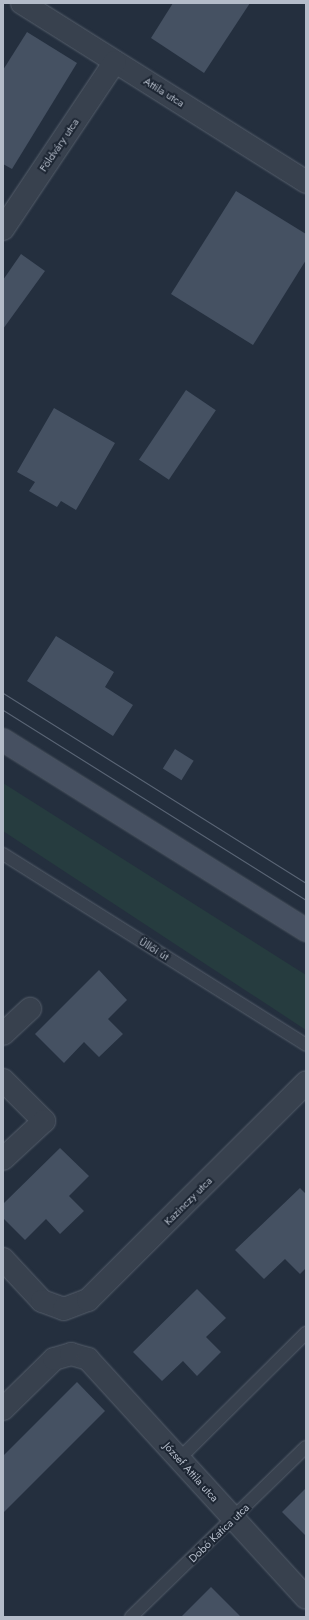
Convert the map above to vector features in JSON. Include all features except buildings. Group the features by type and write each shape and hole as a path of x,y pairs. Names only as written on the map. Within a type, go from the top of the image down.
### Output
{"main road":[{"path":"3,740 306,930"}],"street":[{"name":"Attila utca","path":"22,3 306,182"},
{"name":"Földváry utca","path":"3,229 115,62"},
{"path":"3,1034 30,1009"},
{"path":"3,1080 44,1121 3,1160"},
{"name":"Kazinczy utca","path":"3,1259 42,1301 64,1309 88,1300 306,1084"},
{"name":"József Attila utca","path":"3,1409 54,1359 71,1354 88,1358 306,1598"}],"lane":[{"name":"Üllői út","path":"3,854 306,1045"},
{"path":"179,1459 306,1333"},
{"name":"Dobó Katica utca","path":"131,1617 234,1519 306,1447"}],"green space":[{"path":"3,783 306,975 306,1030 3,831"}],"tram line":[{"path":"3,693 306,883"},
{"path":"3,710 306,900"}]}
